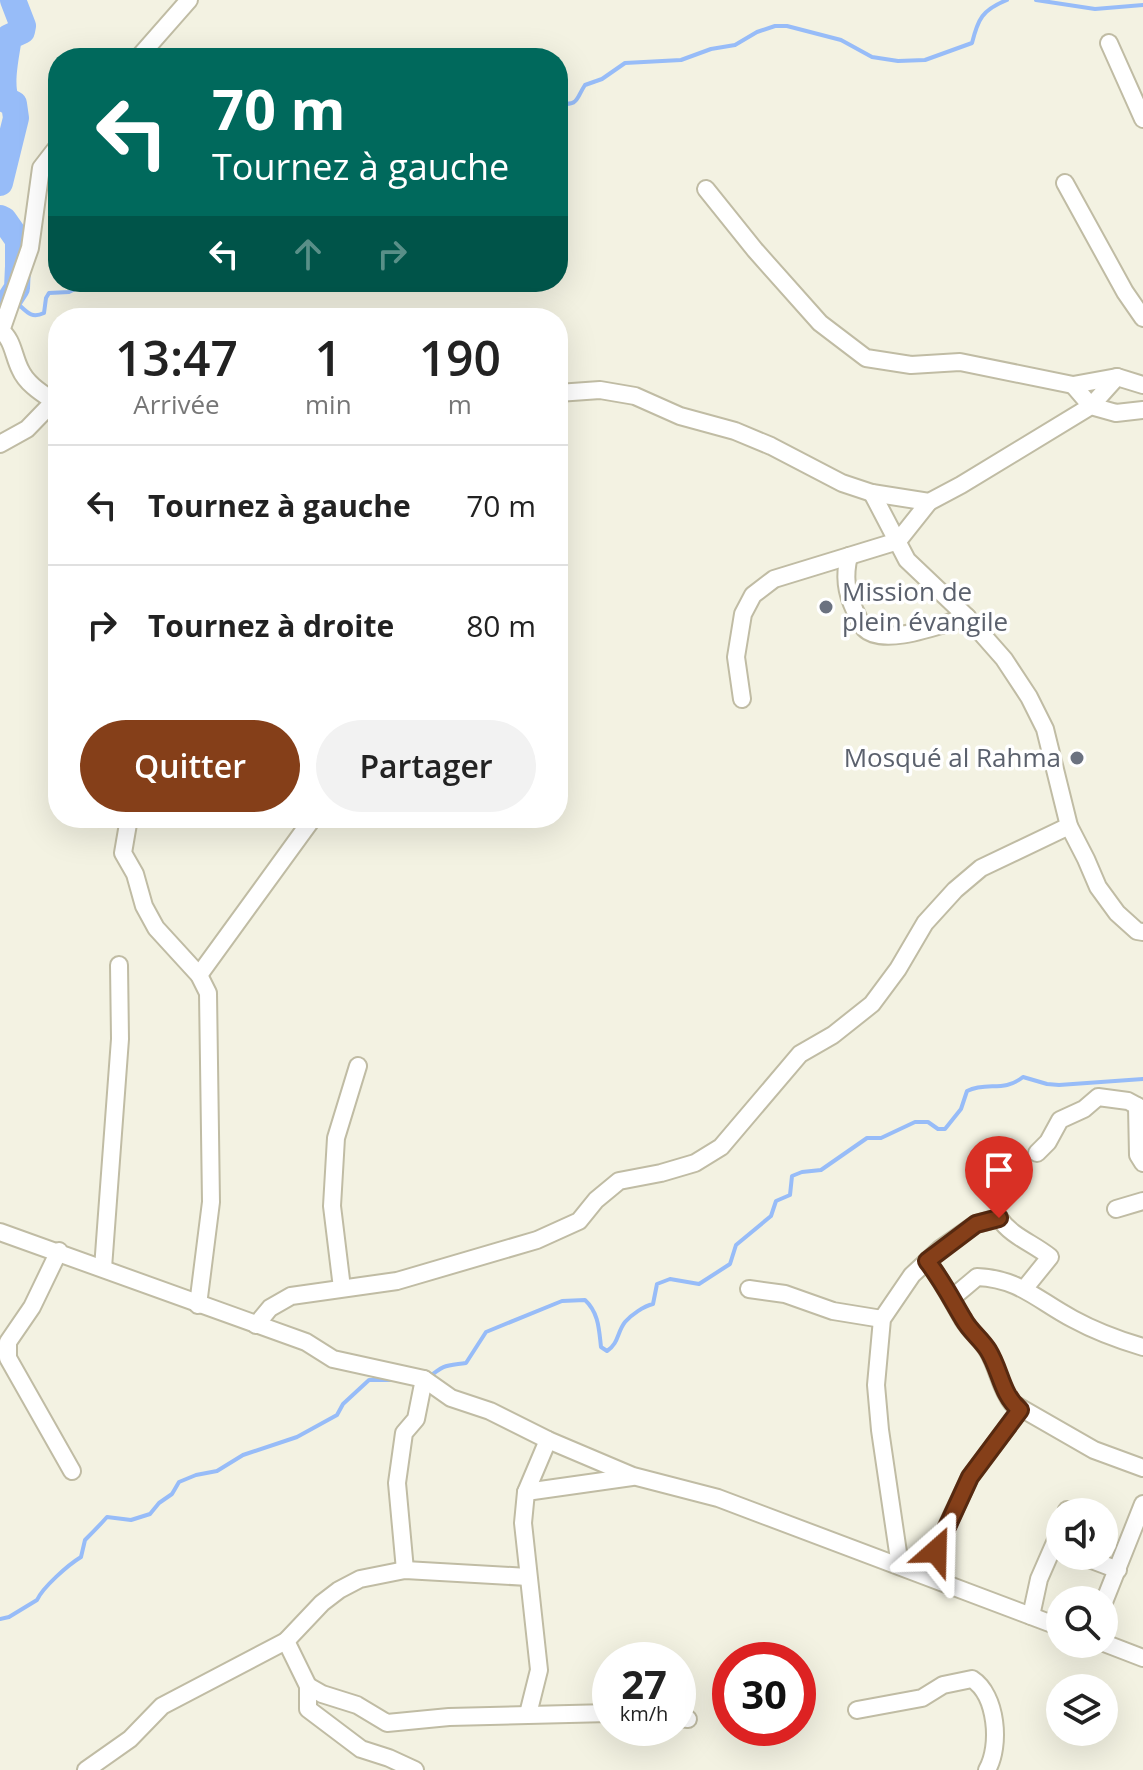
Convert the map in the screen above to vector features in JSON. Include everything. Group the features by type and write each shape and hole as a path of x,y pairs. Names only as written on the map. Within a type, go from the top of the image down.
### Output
{"street":[{"path":"147,48 189,0"},
{"path":"1109,43 1143,119"},
{"path":"48,159 41,168 30,248 1,330 8,336 26,380 48,394"},
{"path":"1065,183 1125,292 1143,318"},
{"path":"706,189 820,323 866,358 911,365 960,362 1073,385 1117,377 1143,385"},
{"path":"742,699 736,657 743,614 753,595 774,579 898,541 929,502 1091,406 1117,377"},
{"path":"1073,385 1091,406 1116,413 1143,410"},
{"path":"568,392 600,390 635,396 680,416 735,431 771,446 842,483 872,493 929,502"},
{"path":"0,444 27,429 48,406"},
{"path":"872,493 907,560 967,617 1004,659 1029,697 1045,729 1069,826 1098,887 1117,913 1137,931 1143,932"},
{"path":"849,556 845,574 851,602 863,627 877,636 894,636 967,617"},
{"path":"256,1325 270,1308 291,1296 397,1281 537,1240 579,1221 596,1200 619,1181 695,1163 721,1147 800,1054 833,1035 872,1004 898,969 925,923 955,890 981,868 1069,826"},
{"path":"127,828 123,853 135,874 144,906 156,928 199,975 208,993 211,1202 198,1305"},
{"path":"199,975 306,828"},
{"path":"103,1268 120,1039 119,965"},
{"path":"342,1288 332,1206 336,1138 358,1066"},
{"path":"1037,1153 1048,1142 1060,1120 1084,1109 1098,1097 1128,1101 1140,1108 1138,1155 1143,1163"},
{"path":"1116,1209 1143,1201"},
{"path":"900,1566 876,1385 882,1319 896,1295 927,1261 976,1224 999,1218 1009,1233 1033,1244 1050,1257 1025,1288"},
{"path":"0,1232 306,1342 333,1359 424,1379 451,1398 490,1411 548,1440 633,1476 718,1498 1046,1622"},
{"path":"59,1251 32,1307 8,1342 7,1350 8,1358 72,1471"},
{"path":"927,1261 965,1323 993,1359 1005,1395 1020,1410 1094,1450 1143,1468"},
{"path":"952,1298 977,1277 994,1278 1025,1288 1042,1302 1076,1321 1143,1347"},
{"path":"749,1289 785,1294 833,1311 882,1319"},
{"path":"405,1570 397,1483 404,1433 416,1419 424,1379"},
{"path":"924,1575 970,1477 1020,1410"},
{"path":"528,1714 539,1670 523,1523 526,1492 548,1440"},
{"path":"526,1492 633,1476"},
{"path":"1111,1586 1143,1504"},
{"path":"1031,1616 1039,1579 1046,1565"},
{"path":"86,1770 130,1739 162,1706 286,1641 322,1603 360,1579 405,1570 528,1577"},
{"path":"286,1641 308,1686 308,1709 361,1749 415,1770"},
{"path":"1118,1648 1143,1658"},
{"path":"857,1710 922,1698 943,1685 972,1679 980,1684 988,1699 995,1732 992,1761 987,1770"},
{"path":"308,1686 357,1705 387,1723 528,1714 592,1714"}],"waterway":[{"path":"0,183 16,118 14,104 6,100 4,93 5,61 9,37 22,31 23,26 13,0"},
{"path":"568,103 578,98 585,85 602,79 625,63 681,60 711,49 735,45 775,26 787,26 841,40 872,57 898,61 925,60 972,43 982,16 1007,0"},
{"path":"1036,0 1095,9 1143,5"},
{"path":"0,218 18,240 17,288 8,302 0,305"},
{"path":"17,303 29,314 40,315 44,313 49,293 69,292"},
{"path":"428,1378 446,1366 466,1363 486,1332 562,1301 585,1300 590,1305 598,1322 601,1347 607,1351 628,1319 653,1304 657,1284 670,1279 699,1284 730,1264 736,1245 771,1216 776,1201 790,1195 792,1176 821,1170 867,1138 881,1138 915,1122 928,1122 938,1129 945,1129 961,1109 967,1091 1009,1085 1023,1077 1059,1085 1143,1079"},
{"path":"0,1619 37,1600 56,1577 81,1557 85,1540 107,1517 131,1520 150,1514 172,1494 179,1482 217,1471 243,1455 297,1437 337,1415 343,1404 369,1380 396,1380"}],"place":[{"name":"Mission de plein évangile","path":"826,607"},
{"name":"Mosqué al Rahma","path":"1077,758"}],"route":[{"path":"936,1551 970,1477 1020,1410 1005,1395 999,1370 986,1347 965,1323 946,1286 927,1261 976,1224 999,1218"}]}
